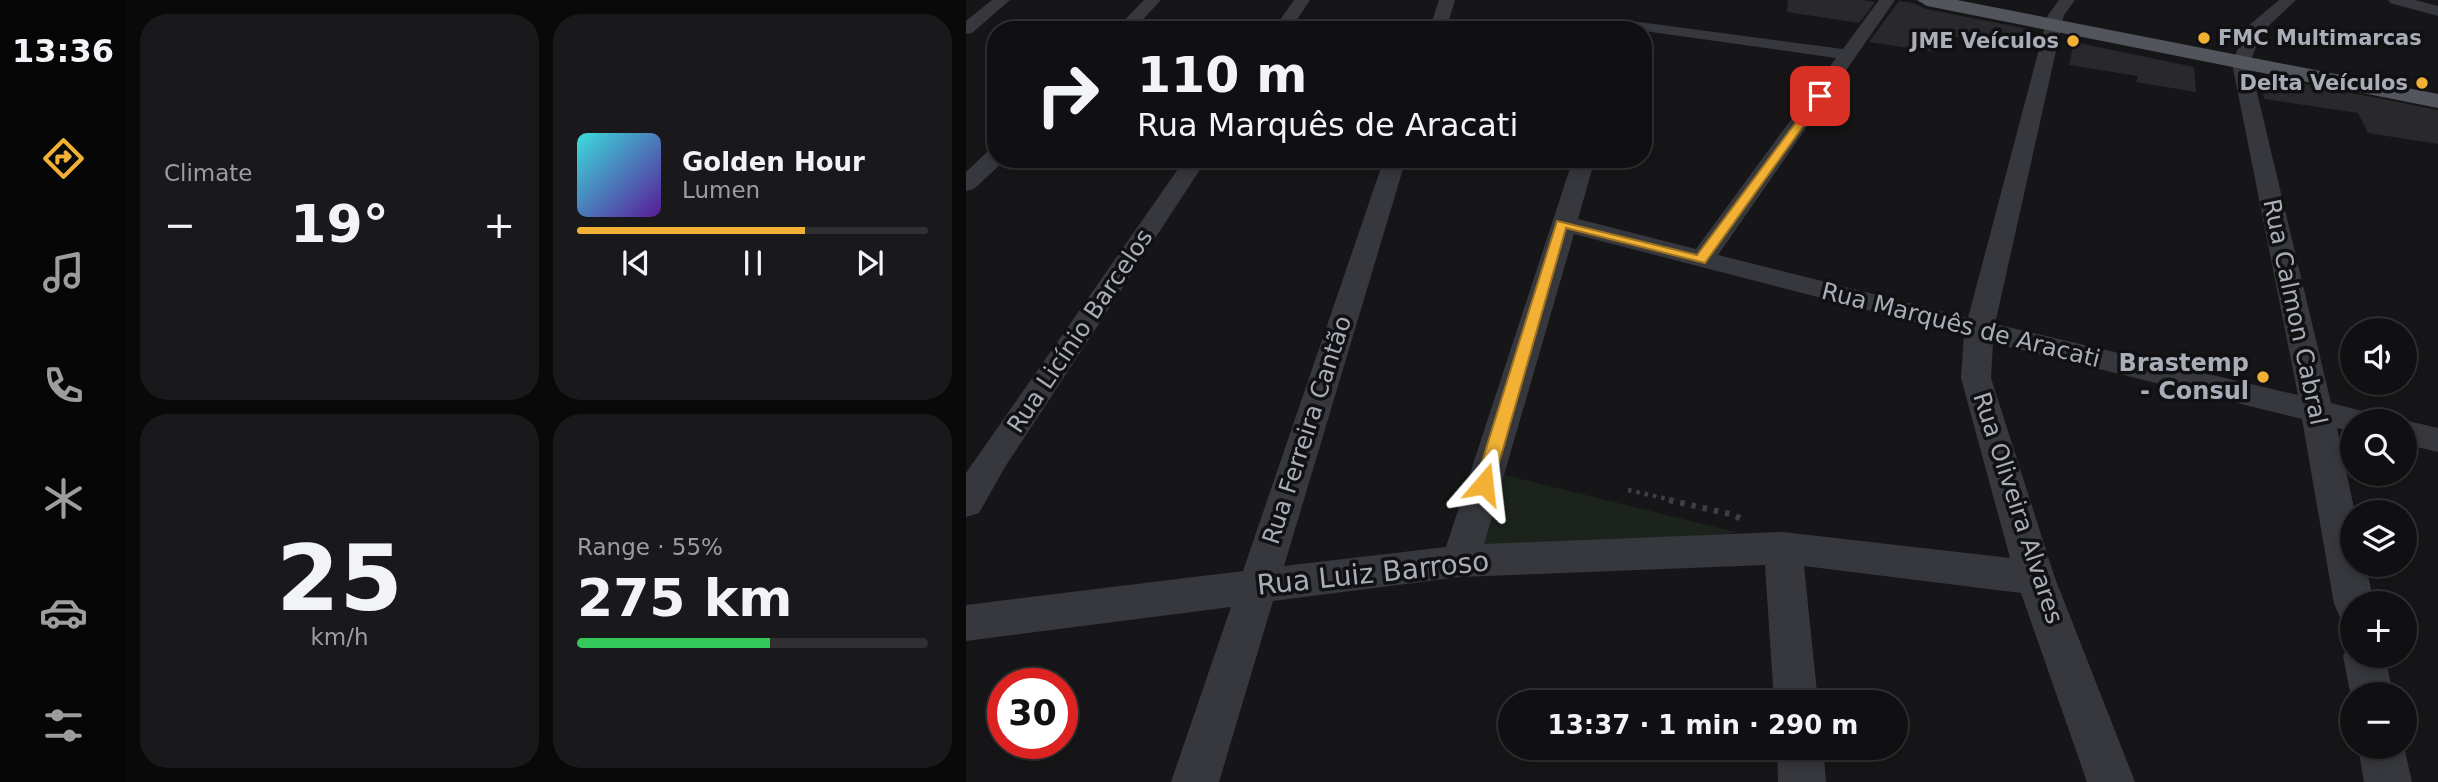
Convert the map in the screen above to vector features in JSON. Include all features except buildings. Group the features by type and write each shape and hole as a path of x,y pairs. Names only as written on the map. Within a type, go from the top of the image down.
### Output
{"main road":[{"path":"1927,0 2431,100"}],"street":[{"path":"966,29 1002,0"},
{"path":"1132,21 1153,0"},
{"path":"1287,21 1302,0"},
{"path":"1440,21 1447,0"},
{"path":"1701,260 1887,0"},
{"name":"Rua Oliveira Alvares","path":"2062,0 2052,25 1979,330 1976,378 2035,578 2111,782"},
{"path":"2241,63 2245,44 2253,31 2288,0"},
{"path":"2396,0 2438,11"},
{"path":"1652,25 1850,55"},
{"name":"Rua Calmon Cabral","path":"2241,63 2317,411 2352,591"},
{"path":"966,184 987,164"},
{"name":"Rua Licínio Barcelos","path":"966,503 993,458 1190,168"},
{"name":"Rua Ferreira Cantão","path":"1195,782 1392,168"},
{"path":"1460,561 1581,168"},
{"name":"Rua Marquês de Aracati","path":"1562,223 1979,330 2340,417"},
{"path":"2417,435 2438,440"},
{"path":"1783,548 1795,690"},
{"name":"Rua Luiz Barroso","path":"966,623 1460,561 1783,548 2035,578"},
{"path":"2383,759 2388,782"},
{"path":"1801,760 1802,782"}],"path":[{"path":"1628,490 1734,515 1760,528 1783,548"}],"shaded area":[{"path":"1493,472 1739,533 1470,550"}],"place":[{"name":"FMC Multimarcas","path":"2204,38"},
{"name":"JME Veículos","path":"2073,41"},
{"name":"Delta Veículos","path":"2422,83"},
{"name":"Brastemp - Consul","path":"2263,377"}],"route":[{"path":"1484,484 1562,223 1701,260 1820,96"}]}
